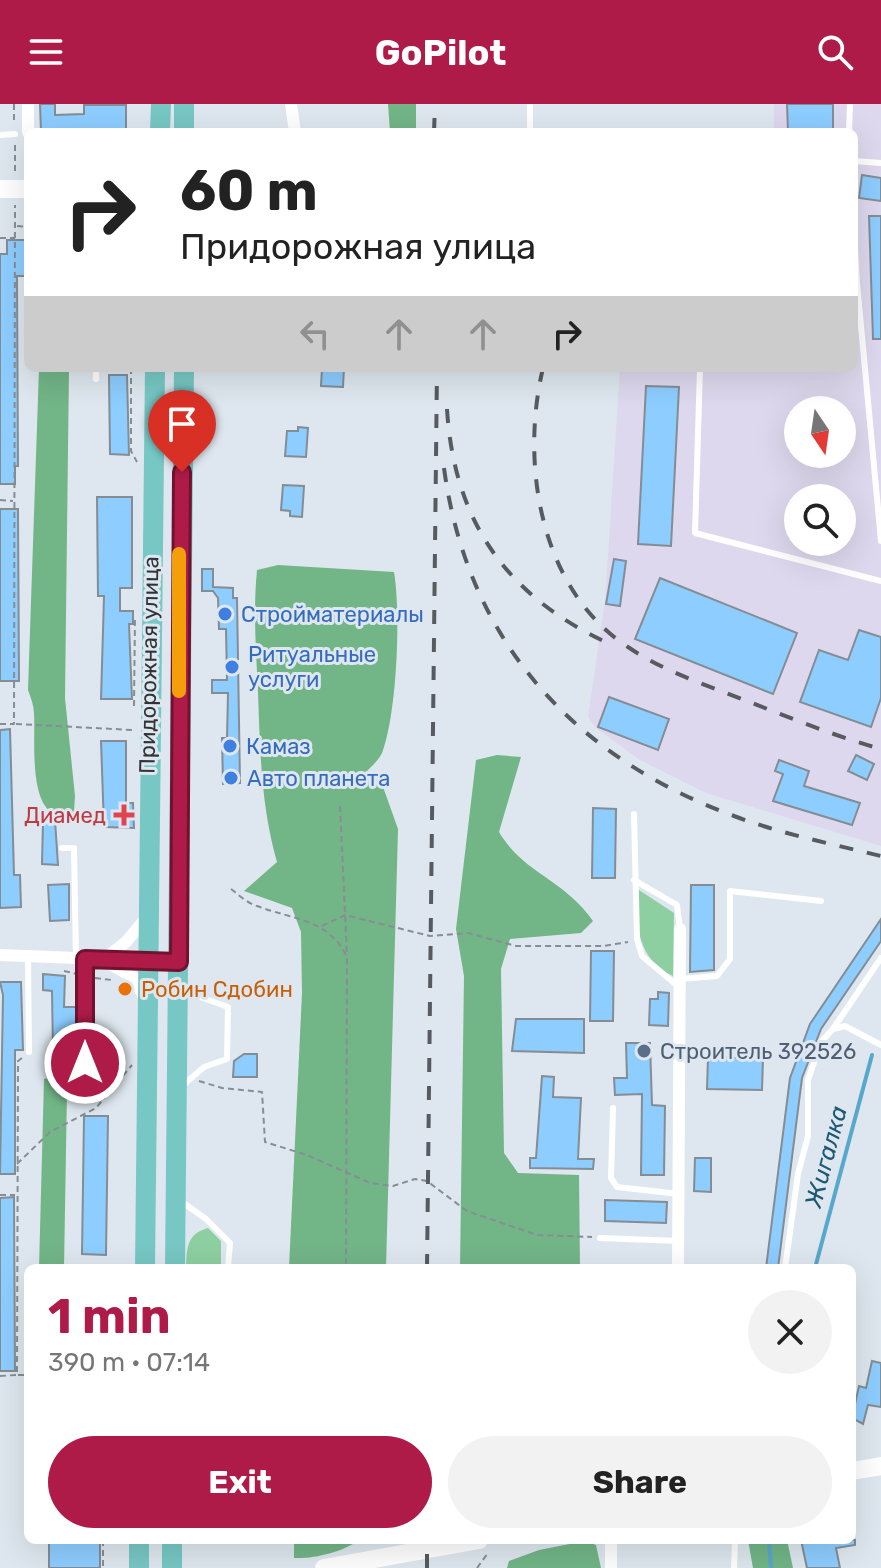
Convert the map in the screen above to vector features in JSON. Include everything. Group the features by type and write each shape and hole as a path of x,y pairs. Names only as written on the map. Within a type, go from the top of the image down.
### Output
{"main road":[{"path":"160,128 161,104"},
{"path":"184,104 184,128"},
{"name":"Придорожная улица","path":"145,1264 146,918 155,372"},
{"path":"175,1264 184,1084 179,989 179,550 184,372"},
{"path":"139,1544 139,1568"},
{"path":"172,1544 172,1568"}],"street":[{"path":"28,104 28,128"},
{"path":"291,104 294,128"},
{"path":"103,960 126,942 146,918"},
{"path":"678,1264 680,929"},
{"path":"0,955 179,962"},
{"path":"103,960 133,977 146,1001"},
{"path":"856,1470 881,1466"},
{"path":"611,1544 611,1568"},
{"path":"324,1568 484,1545"}],"lane":[{"path":"530,104 530,128"},
{"path":"849,128 850,104"},
{"path":"0,135 15,134"},
{"path":"858,161 881,163"},
{"path":"858,305 881,541"},
{"path":"96,372 96,379"},
{"path":"700,372 695,533 881,581"},
{"path":"634,814 637,939 642,956 680,983 717,976 730,959 730,891 821,901"},
{"path":"62,848 74,848 85,1063"},
{"path":"634,880 677,905 680,929"},
{"path":"28,957 29,1052"},
{"path":"786,1264 798,1174 808,1136 808,1080 821,1042 881,958"},
{"path":"179,989 228,1007 227,1059 204,1067 184,1084"},
{"path":"833,1029 845,1026 859,1030 881,1045"},
{"path":"613,1108 611,1178 617,1187 679,1194"},
{"path":"177,1200 206,1219 230,1243 228,1264"},
{"path":"600,1238 679,1241"},
{"path":"734,1568 735,1544"}],"path":[{"path":"14,104 14,724"},
{"path":"15,226 24,227"},
{"path":"0,238 15,238"},
{"path":"131,372 131,451 137,461"},
{"path":"0,500 15,501"},
{"path":"134,716 135,617"},
{"path":"0,724 134,730"},
{"path":"340,806 347,957 346,1264"},
{"path":"231,889 253,905 321,927 338,938 347,957"},
{"path":"321,927 345,915 420,934 468,933 516,946 603,946 637,939"},
{"path":"17,1375 18,1061 29,1052"},
{"path":"17,1164 50,1132 96,1108 135,1063"},
{"path":"184,1084 262,1092 265,1142 307,1155 346,1175 393,1186 415,1179 427,1181 467,1211 501,1220 537,1235 600,1238"},
{"path":"0,1195 16,1195"},
{"path":"0,1376 24,1375"},
{"path":"103,1544 103,1568"},
{"path":"477,1568 484,1545"}],"shaded area":[{"path":"774,104 881,104 881,846 706,793 640,760 596,728 588,717 605,601 620,372 858,372 858,128 774,128"}],"green space":[{"path":"388,104 416,104 416,128 390,128"},
{"path":"39,372 69,372 65,698 74,812 58,815 47,809 40,796 36,780 34,711 28,690"},
{"path":"278,565 394,572 397,637 391,714 382,753 366,772 382,784 398,829 386,1264 289,1264 302,993 301,932 292,908 244,891 277,862 262,778 255,616 257,570"},
{"path":"497,755 521,757 499,832 520,858 569,895 593,921 581,933 510,939 501,969 504,1153 518,1173 579,1175 580,1264 460,1264 464,976 456,929 476,760"},
{"path":"639,890 674,913 673,976 652,961 641,940 637,915"},
{"path":"55,1076 63,1079 67,1091 64,1264 39,1264 44,1079"},
{"path":"208,1228 221,1241 221,1264 186,1264 192,1238"},
{"path":"294,1544 352,1544 319,1556 294,1558"},
{"path":"570,1544 593,1544 601,1568 507,1568 509,1561 539,1550"},
{"path":"749,1544 788,1544 793,1568 753,1568"}],"building":[{"path":"40,104 55,104 55,115 84,114 84,105 126,105 126,128 41,128"},
{"path":"787,104 833,104 833,128 788,128"},
{"path":"862,175 881,178 881,201 859,198"},
{"path":"869,216 881,216 881,339 873,339"},
{"path":"7,240 24,240 24,276 17,276 18,466 15,466 15,484 0,484 0,254 7,254"},
{"path":"322,372 344,372 343,387 321,386"},
{"path":"109,375 127,375 129,455 110,454"},
{"path":"646,386 679,387 671,546 638,544"},
{"path":"298,427 308,428 306,457 285,456 287,431 298,431"},
{"path":"283,485 304,486 302,517 290,516 290,511 281,510"},
{"path":"97,497 132,497 132,588 120,588 120,611 133,611 133,624 129,624 132,699 101,699 104,596 98,596"},
{"path":"0,509 18,509 19,681 0,681"},
{"path":"614,559 626,561 620,606 606,604"},
{"path":"202,569 213,569 213,587 233,588 233,598 237,598 240,783 223,784 222,738 227,738 228,693 212,693 212,680 227,680 226,629 219,629 218,598 213,591 202,591"},
{"path":"660,578 797,633 773,694 635,639"},
{"path":"859,630 881,637 881,698 871,727 800,702 819,650 848,660"},
{"path":"609,697 669,719 658,750 598,727"},
{"path":"10,729 14,875 20,875 21,907 0,908 0,730"},
{"path":"101,741 126,741 126,803 133,803 134,828 104,827"},
{"path":"856,755 874,764 867,780 848,771"},
{"path":"779,760 809,771 804,786 860,803 852,825 773,801 783,774 775,771"},
{"path":"593,808 616,809 615,878 592,878"},
{"path":"55,820 58,865 42,864 43,821"},
{"path":"69,884 69,920 50,921 48,885"},
{"path":"691,885 714,885 714,970 690,972"},
{"path":"881,919 881,941 821,1029 802,1078 779,1264 767,1264 790,1078 810,1024"},
{"path":"591,951 614,951 613,1021 590,1021"},
{"path":"43,974 65,976 64,1007 79,1007 78,1058 62,1058 62,1053 53,1053 52,991 43,990"},
{"path":"0,982 21,982 23,1050 15,1050 15,1174 0,1174 3,995"},
{"path":"658,992 669,993 668,1026 649,1025 650,999 658,999"},
{"path":"516,1019 584,1019 584,1053 512,1051"},
{"path":"626,1043 650,1043 652,1105 665,1106 664,1175 641,1175 642,1094 615,1095 614,1078 627,1078"},
{"path":"244,1054 257,1054 257,1077 233,1077 234,1061"},
{"path":"708,1057 763,1058 762,1090 707,1089"},
{"path":"542,1076 554,1077 553,1097 581,1098 578,1159 594,1159 593,1169 530,1168 530,1158 536,1158"},
{"path":"84,1116 108,1116 106,1255 82,1254"},
{"path":"695,1158 711,1158 711,1192 694,1191"},
{"path":"14,1197 15,1371 0,1371 0,1198"},
{"path":"605,1200 667,1202 666,1223 605,1221"},
{"path":"872,1361 881,1363 881,1407 868,1405 863,1424 856,1420 856,1400 859,1386 866,1388"},
{"path":"49,1544 100,1544 100,1568 49,1568"},
{"path":"802,1544 855,1544 836,1548 840,1568 807,1568"}],"waterway":[{"name":"Жигалка","path":"816,1264 872,1055"},
{"name":"Жигалка","path":"769,1544 771,1568"}],"railway":[{"path":"434,128 435,104"},
{"path":"427,1264 437,372"},
{"path":"542,372 536,405 534,444 544,522 556,559 574,593 598,623 641,656 699,683 881,749"},
{"path":"447,409 461,487 474,521 492,551 515,579 542,603 610,644"},
{"path":"444,468 456,530 476,587 503,638 537,684 578,725 624,761 676,791 752,822 881,856"},
{"path":"427,1544 427,1568"}],"slow traffic":[{"path":"179,554 179,691"}],"place":[{"name":"Стройматериалы","path":"225,614"},
{"name":"Ритуальные услуги","path":"232,667"},
{"name":"Камаз","path":"230,746"},
{"name":"Авто планета","path":"231,778"},
{"name":"Диамед","path":"124,815"},
{"name":"Робин Сдобин","path":"125,989"},
{"name":"Строитель 392526","path":"644,1051"}],"route":[{"path":"85,1063 85,959 179,962 179,550 182,472"}]}
